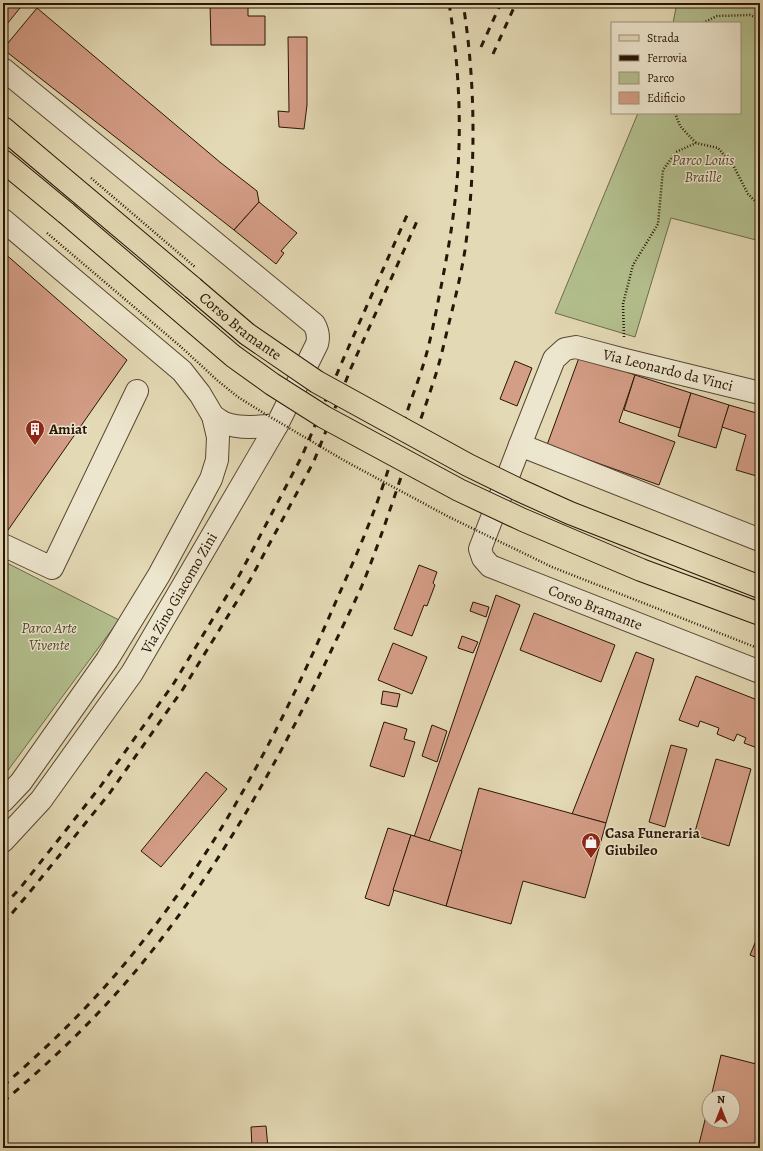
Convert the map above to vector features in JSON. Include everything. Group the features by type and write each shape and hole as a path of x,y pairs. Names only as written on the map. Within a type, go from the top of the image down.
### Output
{"main road":[{"name":"Corso Bramante","path":"3,128 81,182 193,288 247,334 317,382 519,490 570,513 760,587"},
{"name":"Corso Bramante","path":"3,162 66,213 233,356 266,380 324,417 459,490 523,520 641,570 760,614"}],"street":[{"name":"Via Zino Giacomo Zini","path":"3,69 314,324 317,329 318,336 317,344 283,428 132,673 42,800 3,841"},
{"path":"3,220 182,371 200,394 213,416 224,423 241,427 283,428"},
{"name":"Via Leonardo da Vinci","path":"520,445 554,358 565,349 576,347 760,393"},
{"path":"3,545 52,568 137,391"},
{"name":"Via Zino Giacomo Zini","path":"3,801 21,782 107,660 178,541 211,479 216,460 218,437 213,416"},
{"path":"520,445 760,540"},
{"name":"Corso Bramante","path":"520,445 480,549 483,558 490,566 760,672"}],"path":[{"path":"705,22 717,16 750,15 760,19"},
{"path":"675,114 680,126 696,143 718,148 732,165 748,194 760,206"},
{"path":"625,360 623,304 633,265 658,224 663,170 676,152 696,143"},
{"path":"81,182 198,269"}],"green space":[{"name":"Parco Louis Braille","path":"677,3 760,3 760,241 671,218 635,337 555,313 638,114 741,114 741,22 673,22"},
{"name":"Parco Arte Vivente","path":"3,561 119,620 3,777"}],"building":[{"path":"3,3 24,3 3,29"},
{"path":"210,3 248,3 248,16 265,16 265,45 211,45"},
{"path":"37,8 221,163 257,191 259,202 234,230 3,49"},
{"path":"288,37 307,37 307,105 304,129 279,127 278,111 289,112"},
{"path":"259,202 297,233 281,251 284,253 276,264 234,230"},
{"name":"Amiat","path":"3,252 127,360 6,533 3,532"},
{"path":"580,355 635,375 619,422 675,442 659,485 547,445"},
{"path":"515,361 532,368 517,406 500,399"},
{"path":"635,375 691,393 680,428 624,410"},
{"path":"691,393 729,405 716,448 678,436"},
{"path":"729,405 760,414 760,477 736,470 746,435 722,427"},
{"path":"419,565 437,572 433,583 435,585 427,606 424,605 412,636 394,629"},
{"path":"496,595 520,605 429,841 414,837"},
{"path":"473,602 489,607 486,617 470,611"},
{"path":"534,613 615,645 601,682 520,650"},
{"path":"462,636 478,642 473,653 458,648"},
{"path":"393,643 427,657 412,694 378,680"},
{"path":"636,652 654,659 606,823 572,814"},
{"path":"696,676 760,701 760,749 744,743 746,738 737,734 734,741 717,734 719,728 700,721 698,727 679,720"},
{"path":"383,691 400,694 397,707 381,704"},
{"path":"384,722 407,729 404,739 415,742 404,777 370,766"},
{"path":"432,725 447,731 437,762 422,756"},
{"path":"671,745 687,749 665,827 649,822"},
{"path":"716,759 751,769 729,846 694,835"},
{"path":"206,772 227,789 161,867 141,851"},
{"path":"479,788 606,823 585,898 523,881 511,924 446,906"},
{"path":"388,828 411,835 389,906 365,898"},
{"path":"411,835 462,851 446,906 393,890"},
{"path":"760,838 760,855 756,854"},
{"path":"760,931 760,959 750,955"},
{"path":"721,1055 760,1065 760,1148 698,1148 703,1129 741,1129 741,1089 713,1089"},
{"path":"266,1126 268,1148 252,1148 251,1127"}],"railway":[{"path":"3,1086 62,1032 116,974 150,932 203,858 250,779 292,698 362,542 374,512 425,359 434,323 450,238 459,158 459,106 456,54 449,3"},
{"path":"3,1102 67,1045 107,1004 162,938 208,873 250,806 288,737 361,588 381,536 435,376 456,296 465,250 471,189 473,126 470,64 463,3"},
{"path":"481,47 501,3"},
{"path":"493,54 516,3"},
{"path":"3,907 21,887 100,787 174,683 240,574 302,456 408,213"},
{"path":"3,924 109,794 183,689 250,580 314,461 351,368 418,219"}],"place":[{"name":"Amiat","path":"35,446"},
{"name":"Casa Funeraria Giubileo","path":"591,859"}]}
